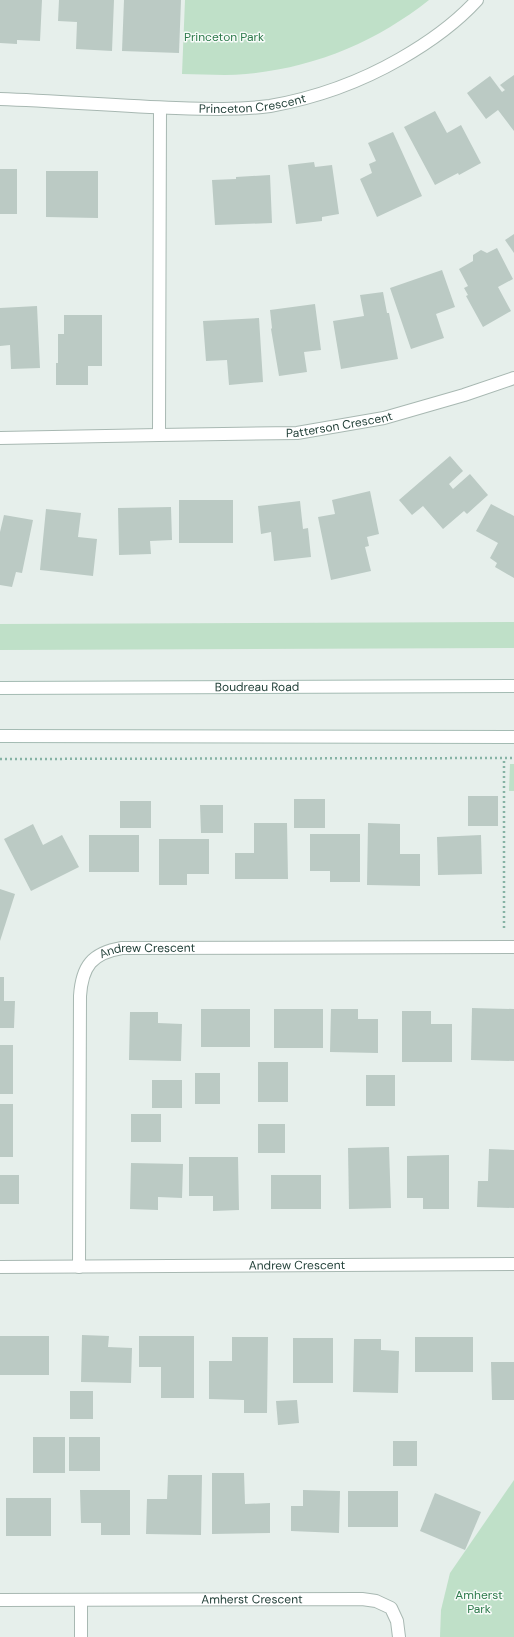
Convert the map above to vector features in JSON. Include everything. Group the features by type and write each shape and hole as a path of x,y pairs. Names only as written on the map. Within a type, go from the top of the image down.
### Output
{"street":[{"name":"Princeton Crescent","path":"0,99 160,108 231,109 270,106 308,97 345,85 381,70 446,28 477,0"},
{"path":"159,435 160,108"},
{"name":"Patterson Crescent","path":"0,438 297,433 384,418 464,395 514,378"},
{"name":"Boudreau Road","path":"0,688 514,686"},
{"path":"0,736 514,737"},
{"name":"Andrew Crescent","path":"79,1266 80,996 84,972 98,955 109,950 122,948 509,947"},
{"name":"Andrew Crescent","path":"0,1267 514,1264"},
{"name":"Amherst Crescent","path":"0,1600 362,1599 376,1602 391,1608 397,1621 399,1637"},
{"path":"81,1600 81,1637"}],"path":[{"path":"504,758 509,947"},
{"path":"0,759 514,758"}],"green space":[{"name":"Princeton Park","path":"185,0 429,0 409,15 366,40 320,59 271,71 222,75 182,74"},
{"path":"514,622 514,648 0,650 0,624"},
{"path":"510,764 514,764 514,791 509,791"},
{"name":"Amherst Park","path":"514,1480 514,1637 440,1637 441,1610 450,1573"}],"building":[{"path":"0,0 42,0 40,41 17,40 17,44 0,43"},
{"path":"59,0 114,0 112,51 76,49 77,22 58,21"},
{"path":"124,0 181,0 179,53 122,51"},
{"path":"514,75 514,131 498,110 486,119 467,93 490,76 502,92 505,90 500,85"},
{"path":"435,111 447,133 461,125 481,163 459,175 458,173 435,185 404,127"},
{"path":"393,132 422,196 377,217 360,179 372,173 369,164 376,161 368,143"},
{"path":"314,162 315,167 332,165 339,214 322,217 322,221 296,224 288,165"},
{"path":"0,169 17,169 17,214 0,214"},
{"path":"46,171 98,171 98,218 46,217"},
{"path":"270,175 272,223 215,225 212,180"},
{"path":"514,234 514,253 505,240"},
{"path":"497,248 513,279 498,287 511,311 483,327 466,296 468,295 464,288 468,286 459,269 473,261 473,255 481,250 487,253"},
{"path":"442,270 455,307 436,314 444,338 411,349 390,288"},
{"path":"383,292 387,313 389,313 398,359 341,369 333,321 364,316 360,295"},
{"path":"315,304 321,350 304,352 307,372 279,376 271,329 270,310"},
{"path":"37,306 40,368 11,369 10,345 0,346 0,308"},
{"path":"64,315 102,315 102,366 88,366 88,385 56,385 58,334 64,334"},
{"path":"259,318 263,382 229,385 227,360 206,361 203,321"},
{"path":"450,456 463,471 449,484 453,489 470,474 488,495 467,514 464,511 443,529 423,506 412,515 399,500"},
{"path":"370,491 379,534 367,537 369,546 365,547 371,571 331,580 318,517 335,514 332,500"},
{"path":"179,500 233,500 233,543 179,543"},
{"path":"300,501 303,529 308,528 311,557 274,561 271,532 261,534 258,506"},
{"path":"491,504 514,516 514,578 495,567 497,563 490,558 498,543 476,531"},
{"path":"171,507 172,540 150,541 151,554 119,555 118,508"},
{"path":"46,509 81,513 78,537 97,539 93,576 40,570"},
{"path":"4,515 33,520 22,573 16,572 12,587 0,585 0,532"},
{"path":"468,796 498,796 498,826 468,826"},
{"path":"294,799 325,799 325,828 294,828"},
{"path":"120,801 151,801 151,828 120,828"},
{"path":"200,805 223,805 223,833 201,833"},
{"path":"254,823 287,823 288,879 235,879 235,853 254,853"},
{"path":"368,823 400,824 400,854 420,854 420,886 367,885"},
{"path":"33,824 43,845 62,835 79,867 31,891 4,839"},
{"path":"310,834 360,834 360,882 330,882 330,871 310,871"},
{"path":"89,835 139,835 139,872 89,872"},
{"path":"481,835 482,874 438,875 437,837"},
{"path":"159,839 209,839 209,874 187,874 187,885 159,885"},
{"path":"0,889 15,894 0,941"},
{"path":"0,977 4,977 4,1001 15,1001 14,1028 0,1028"},
{"path":"472,1008 514,1009 514,1061 471,1060"},
{"path":"201,1009 250,1009 250,1047 201,1047"},
{"path":"274,1009 323,1009 323,1048 274,1048"},
{"path":"331,1009 358,1009 358,1019 378,1019 378,1053 330,1052"},
{"path":"402,1011 431,1011 431,1024 452,1024 452,1062 402,1062"},
{"path":"130,1012 158,1012 158,1023 182,1024 181,1061 129,1060"},
{"path":"0,1045 13,1045 13,1094 0,1094"},
{"path":"258,1062 288,1062 288,1102 258,1102"},
{"path":"195,1073 220,1073 220,1104 195,1104"},
{"path":"366,1075 395,1075 395,1106 366,1106"},
{"path":"152,1080 182,1080 182,1108 152,1108"},
{"path":"0,1104 13,1104 13,1157 0,1157"},
{"path":"131,1114 161,1114 161,1142 131,1142"},
{"path":"258,1124 285,1124 285,1153 258,1153"},
{"path":"389,1147 391,1208 349,1209 348,1148"},
{"path":"489,1149 514,1150 514,1208 477,1207 478,1181 488,1181"},
{"path":"449,1155 449,1209 423,1209 423,1198 407,1198 407,1156"},
{"path":"189,1157 238,1157 239,1210 213,1211 213,1196 189,1196"},
{"path":"131,1163 183,1164 182,1198 158,1197 158,1210 130,1209"},
{"path":"0,1175 19,1175 19,1204 0,1204"},
{"path":"271,1175 321,1175 321,1209 271,1209"},
{"path":"82,1335 109,1336 108,1347 132,1348 131,1383 81,1382"},
{"path":"0,1336 49,1336 49,1375 0,1375"},
{"path":"139,1336 194,1336 194,1398 161,1398 161,1367 139,1367"},
{"path":"232,1337 268,1337 267,1413 244,1413 244,1400 209,1399 209,1361 232,1361"},
{"path":"415,1337 473,1337 473,1372 415,1372"},
{"path":"293,1338 333,1338 333,1383 293,1383"},
{"path":"354,1339 381,1339 381,1350 399,1351 398,1393 353,1392"},
{"path":"491,1362 514,1362 514,1400 492,1400"},
{"path":"70,1391 93,1391 93,1419 70,1419"},
{"path":"297,1400 299,1423 278,1425 276,1401"},
{"path":"33,1437 65,1437 65,1473 33,1473"},
{"path":"69,1437 100,1437 100,1471 69,1471"},
{"path":"393,1441 417,1441 417,1466 393,1466"},
{"path":"212,1473 244,1473 245,1504 270,1503 270,1533 212,1534"},
{"path":"168,1475 202,1475 201,1535 146,1534 147,1499 167,1499"},
{"path":"80,1490 130,1490 130,1535 101,1535 101,1523 81,1523"},
{"path":"303,1490 340,1491 339,1533 291,1531 291,1506 303,1506"},
{"path":"348,1491 398,1491 398,1527 348,1527"},
{"path":"435,1493 481,1512 465,1550 420,1531"},
{"path":"6,1498 51,1498 51,1536 6,1536"}]}
